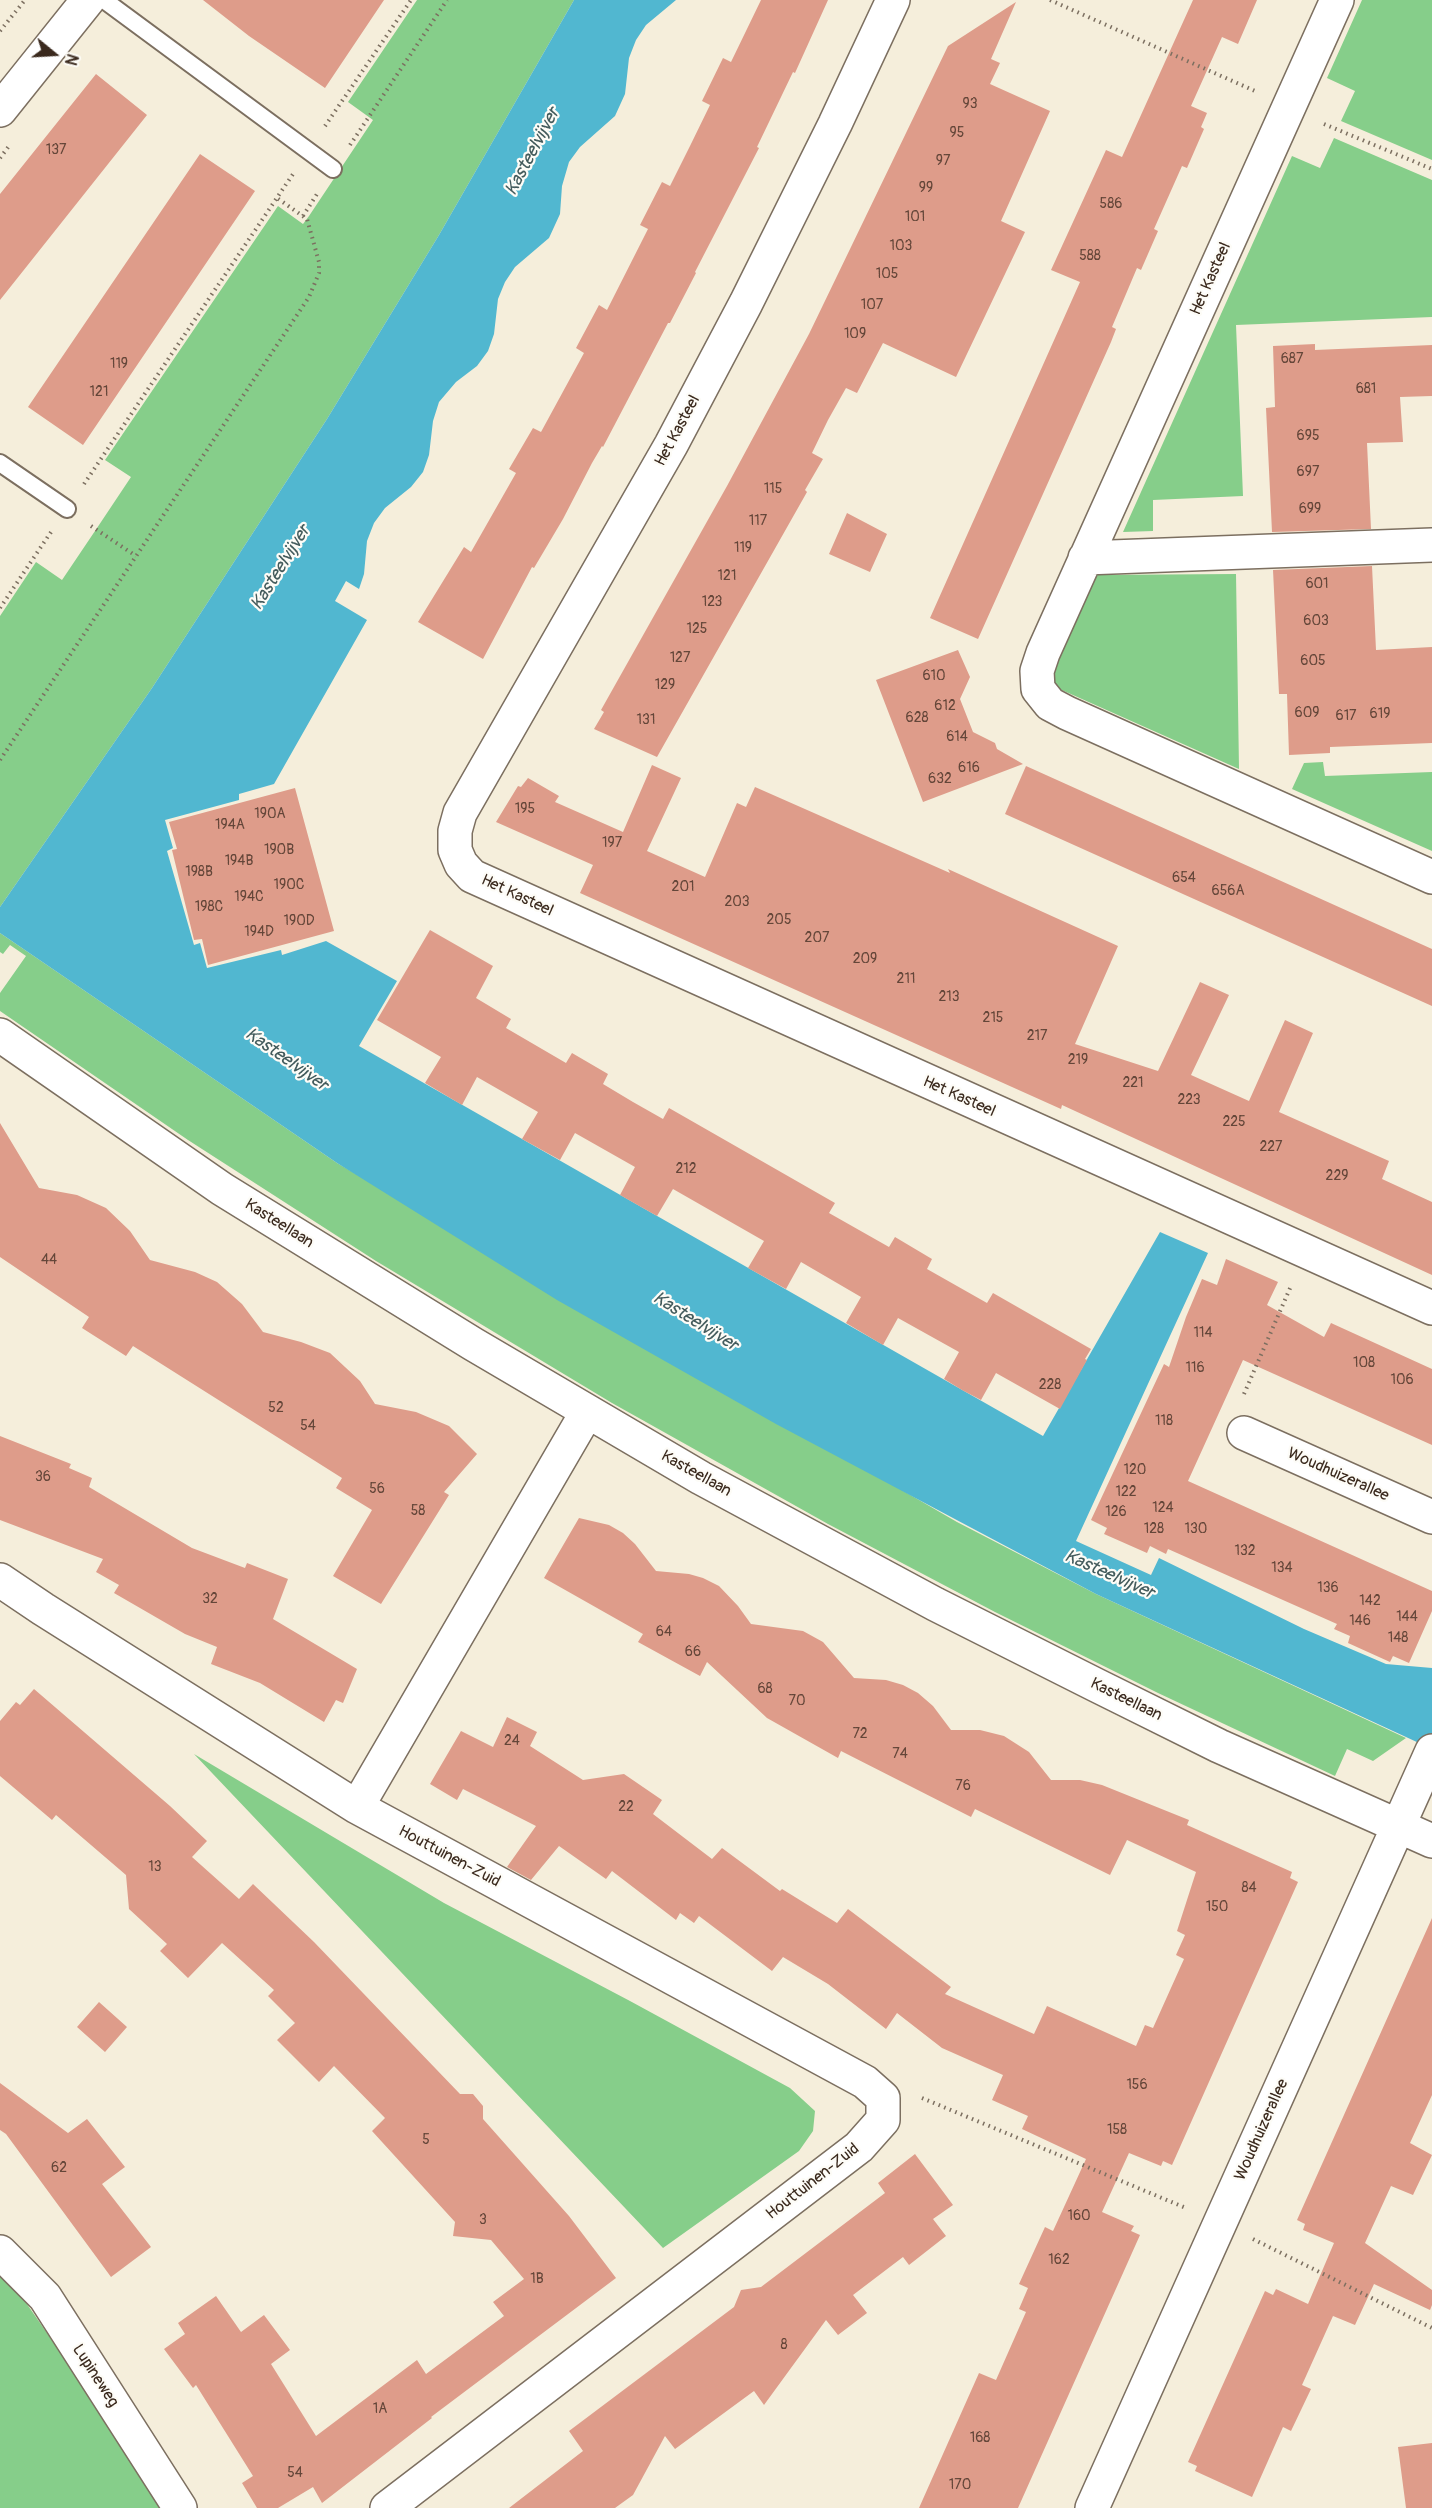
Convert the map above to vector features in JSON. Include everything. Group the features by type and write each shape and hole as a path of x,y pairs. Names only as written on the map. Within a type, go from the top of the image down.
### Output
{"street":[{"path":"0,110 88,0"},
{"name":"Het Kasteel","path":"893,0 825,145 671,445 460,813 455,831 455,850 461,864 472,876 1432,1308"},
{"name":"Het Kasteel","path":"1337,0 1043,653 1037,671 1038,689 1050,704 1432,877"},
{"path":"1085,558 1432,544"},
{"name":"Kasteellaan","path":"0,1035 222,1189 378,1287 701,1478 935,1604 1219,1746 1432,1841"},
{"path":"357,1807 587,1412"},
{"name":"Woudhuizerallee","path":"1244,1433 1432,1517"},
{"name":"Houttuinen-Zuid","path":"0,1580 357,1807 865,2082 883,2098 883,2120 859,2147 387,2508"},
{"name":"Woudhuizerallee","path":"1092,2508 1432,1751"},
{"name":"Lupineweg","path":"0,2252 45,2297 180,2508"}],"lane":[{"path":"104,0 333,169"},
{"path":"0,463 67,509"}],"path":[{"path":"0,31 25,0"},
{"path":"0,608 411,0"},
{"path":"303,216 447,0"},
{"path":"1050,0 1341,132 1432,169"},
{"path":"0,760 309,297 318,273 319,262 307,219 277,198"},
{"path":"67,509 135,556"},
{"path":"1244,1433 1230,1426 1306,1252"},
{"path":"865,2082 890,2084 1220,2223 1432,2328"}],"green space":[{"path":"417,0 574,0 439,235 327,419 152,688 0,907 0,616 36,562 62,580 131,477 105,460 278,206 303,224 309,216 373,120 348,102"},
{"path":"1362,0 1432,0 1432,160 1341,121 1355,91 1327,78"},
{"path":"1334,138 1432,180 1432,317 1236,325 1243,496 1153,500 1153,531 1123,532 1292,156 1320,168"},
{"path":"1236,574 1239,769 1046,683 1095,575"},
{"path":"1323,762 1325,776 1432,772 1432,851 1292,789 1304,763"},
{"path":"0,933 337,1163 957,1522 1096,1594 1406,1738 1373,1761 1347,1749 1335,1776 1158,1693 995,1612 828,1524 612,1403 376,1261 188,1140 0,1011 0,993 26,956 10,945 3,954 0,952"},
{"path":"194,1754 444,1903 790,2088 815,2111 813,2131 799,2151 663,2248"},
{"path":"0,2267 2,2268 168,2508 0,2508"}],"water":[{"name":"Kasteelvijver","path":"574,0 676,0 646,25 636,40 629,58 625,94 615,116 580,147 569,162 562,186 560,214 549,238 515,267 505,282 498,299 494,334 488,351 477,366 456,382 439,402 433,421 429,455 423,472 411,487 385,508 374,523 367,541 364,574 359,589 346,581 335,601 367,620 274,784 239,794 239,800 165,820 173,848 167,851 194,945 200,943 207,968 281,950 282,955 326,941 397,981 359,1046 1043,1436 1160,1232 1208,1253 1076,1541 1151,1575 1159,1558 1304,1629 1386,1664 1432,1668 1432,1749 1096,1594 776,1424 557,1300 337,1163 0,933 0,907 152,688 327,419 439,235"}],"building":[{"path":"203,0 384,0 325,88 249,36"},
{"path":"761,0 828,0 795,73 793,72 757,147 759,148 670,323 563,519 534,568 532,567 483,659 418,622 464,547 471,552 516,473 509,469 533,428 541,432 584,353 576,348 599,305 607,310 648,229 640,225 662,182 670,186 710,105 702,101 723,58 731,62"},
{"path":"1193,0 1257,0 1238,44 1222,37 1191,106 1207,113 1201,127 1204,129 1187,168 1182,166 1154,229 1158,231 1141,270 1137,268 1112,327 1116,329 1111,342 978,639 930,618 1080,282 1051,270 1106,150 1122,157"},
{"path":"1016,2 991,59 1000,63 990,84 1050,111 1001,221 1025,232 956,377 883,343 857,393 846,388 828,420 812,453 823,459 805,490 807,492 657,757 594,729 604,712 601,710 727,486 809,334 948,46"},
{"path":"96,74 147,115 0,300 0,194"},
{"path":"200,154 255,191 83,445 28,407"},
{"path":"1315,344 1315,350 1432,345 1432,396 1400,397 1403,442 1367,443 1371,529 1272,532 1266,408 1275,407 1273,346"},
{"path":"847,513 887,534 870,572 829,554"},
{"path":"1372,566 1376,650 1432,647 1432,743 1330,747 1330,753 1289,755 1287,694 1279,694 1273,570"},
{"path":"958,650 970,677 960,699 973,732 995,743 997,749 1023,764 923,802 876,680"},
{"path":"652,765 681,778 647,851 705,877 737,803 746,807 755,787 950,873 948,869 1118,946 1075,1044 1158,1071 1200,982 1229,995 1191,1075 1249,1101 1285,1020 1313,1033 1279,1112 1389,1161 1382,1179 1432,1202 1432,1275 1062,1105 1061,1109 580,893 593,865 496,822 518,786 521,787 528,778 559,796 555,802 623,832"},
{"path":"1026,766 1432,949 1432,1006 1005,814"},
{"path":"295,788 334,931 208,965 202,939 194,940 172,850 177,849 169,822"},
{"path":"430,930 493,966 476,998 511,1019 506,1028 566,1063 572,1053 608,1074 603,1084 633,1102 663,1119 669,1108 835,1203 829,1213 889,1247 895,1237 932,1259 927,1269 987,1303 993,1293 1091,1349 1060,1409 996,1373 981,1400 962,1390 944,1379 959,1352 898,1318 883,1345 846,1323 861,1297 801,1262 786,1289 748,1268 764,1241 673,1189 657,1216 620,1195 635,1167 575,1133 560,1160 522,1139 538,1112 477,1077 462,1105 425,1083 441,1057 377,1020"},
{"path":"0,1123 39,1188 77,1195 106,1208 130,1231 150,1260 195,1272 217,1282 242,1304 263,1332 301,1342 330,1353 360,1381 375,1404 416,1412 449,1426 477,1454 444,1492 449,1495 381,1604 333,1576 372,1510 336,1488 342,1478 133,1346 126,1356 82,1328 89,1317 0,1257"},
{"path":"1226,1259 1278,1282 1267,1305 1324,1337 1331,1323 1432,1369 1432,1445 1243,1360 1188,1481 1432,1591 1432,1611 1409,1663 1393,1656 1390,1662 1348,1643 1350,1636 1334,1629 1337,1624 1168,1549 1166,1554 1150,1546 1147,1553 1104,1534 1107,1528 1091,1520 1164,1364 1169,1367 1202,1279 1217,1285"},
{"path":"0,1436 71,1464 69,1468 92,1478 89,1487 192,1548 245,1568 247,1563 288,1579 273,1619 357,1669 343,1703 336,1700 324,1722 260,1683 211,1664 217,1647 185,1634 114,1593 119,1585 96,1572 103,1559 0,1520"},
{"path":"579,1518 609,1525 623,1533 635,1544 656,1571 689,1574 719,1586 751,1624 803,1631 823,1642 854,1678 886,1680 918,1693 933,1706 951,1730 980,1730 1004,1736 1029,1752 1051,1780 1080,1780 1102,1785 1189,1820 1187,1825 1292,1872 1290,1878 1298,1882 1172,2165 1163,2161 1161,2166 1129,2153 1102,2212 1134,2226 1131,2231 1140,2235 1018,2508 919,2508 979,2373 996,2380 1026,2312 1019,2309 1028,2288 1019,2284 1045,2227 1053,2231 1086,2159 1022,2129 1028,2116 992,2100 1003,2075 942,2048 897,2013 886,2029 828,1984 783,1957 772,1971 699,1916 694,1923 680,1913 676,1920 612,1871 606,1879 559,1846 531,1880 507,1867 536,1826 463,1789 457,1800 430,1784 461,1731 493,1747 507,1717 537,1732 530,1746 583,1780 624,1774 662,1800 653,1814 712,1859 722,1848 780,1891 782,1889 837,1923 848,1909 951,1987 945,1994 1034,2034 1047,2006 1136,2046 1145,2025 1153,2028 1184,1959 1176,1955 1185,1935 1177,1931 1196,1872 1127,1840 1110,1875 975,1809 971,1817 841,1751 838,1758 767,1718 707,1662 700,1676 638,1642 643,1634 544,1578"},
{"path":"34,1689 170,1806 207,1841 192,1857 239,1899 253,1884 314,1942 460,2094 473,2094 483,2106 483,2119 569,2216 616,2278 431,2417 322,2503 313,2487 278,2508 257,2508 242,2483 253,2476 196,2385 193,2388 164,2349 185,2334 178,2323 216,2296 241,2332 264,2315 290,2350 271,2364 316,2436 417,2360 426,2374 504,2316 493,2302 524,2279 491,2240 453,2236 455,2222 372,2131 385,2118 334,2066 319,2082 277,2040 295,2023 268,1996 274,1990 222,1943 188,1978 160,1951 167,1944 129,1909 126,1875 56,1815 52,1820 0,1776 0,1721 16,1702 20,1705"},
{"path":"1432,1918 1432,2095 1410,2143 1432,2155 1413,2195 1391,2186 1365,2243 1432,2290 1432,2305 1430,2310 1374,2284 1355,2325 1333,2316 1302,2385 1311,2389 1291,2431 1283,2427 1252,2497 1195,2471 1197,2466 1188,2462 1265,2291 1273,2295 1276,2289 1308,2304 1334,2243 1303,2230 1305,2224 1297,2220"},
{"path":"99,2002 127,2027 105,2052 77,2027"},
{"path":"0,2083 68,2133 87,2119 125,2167 102,2184 151,2247 111,2277 6,2134 0,2130"},
{"path":"915,2154 953,2205 933,2219 946,2236 909,2265 903,2257 853,2295 867,2313 838,2335 826,2320 764,2405 754,2391 675,2449 665,2436 633,2495 615,2508 509,2508 583,2451 569,2431 734,2307 741,2290 761,2287 885,2193 878,2183"},
{"path":"1432,2443 1432,2508 1406,2508 1398,2447"}]}
